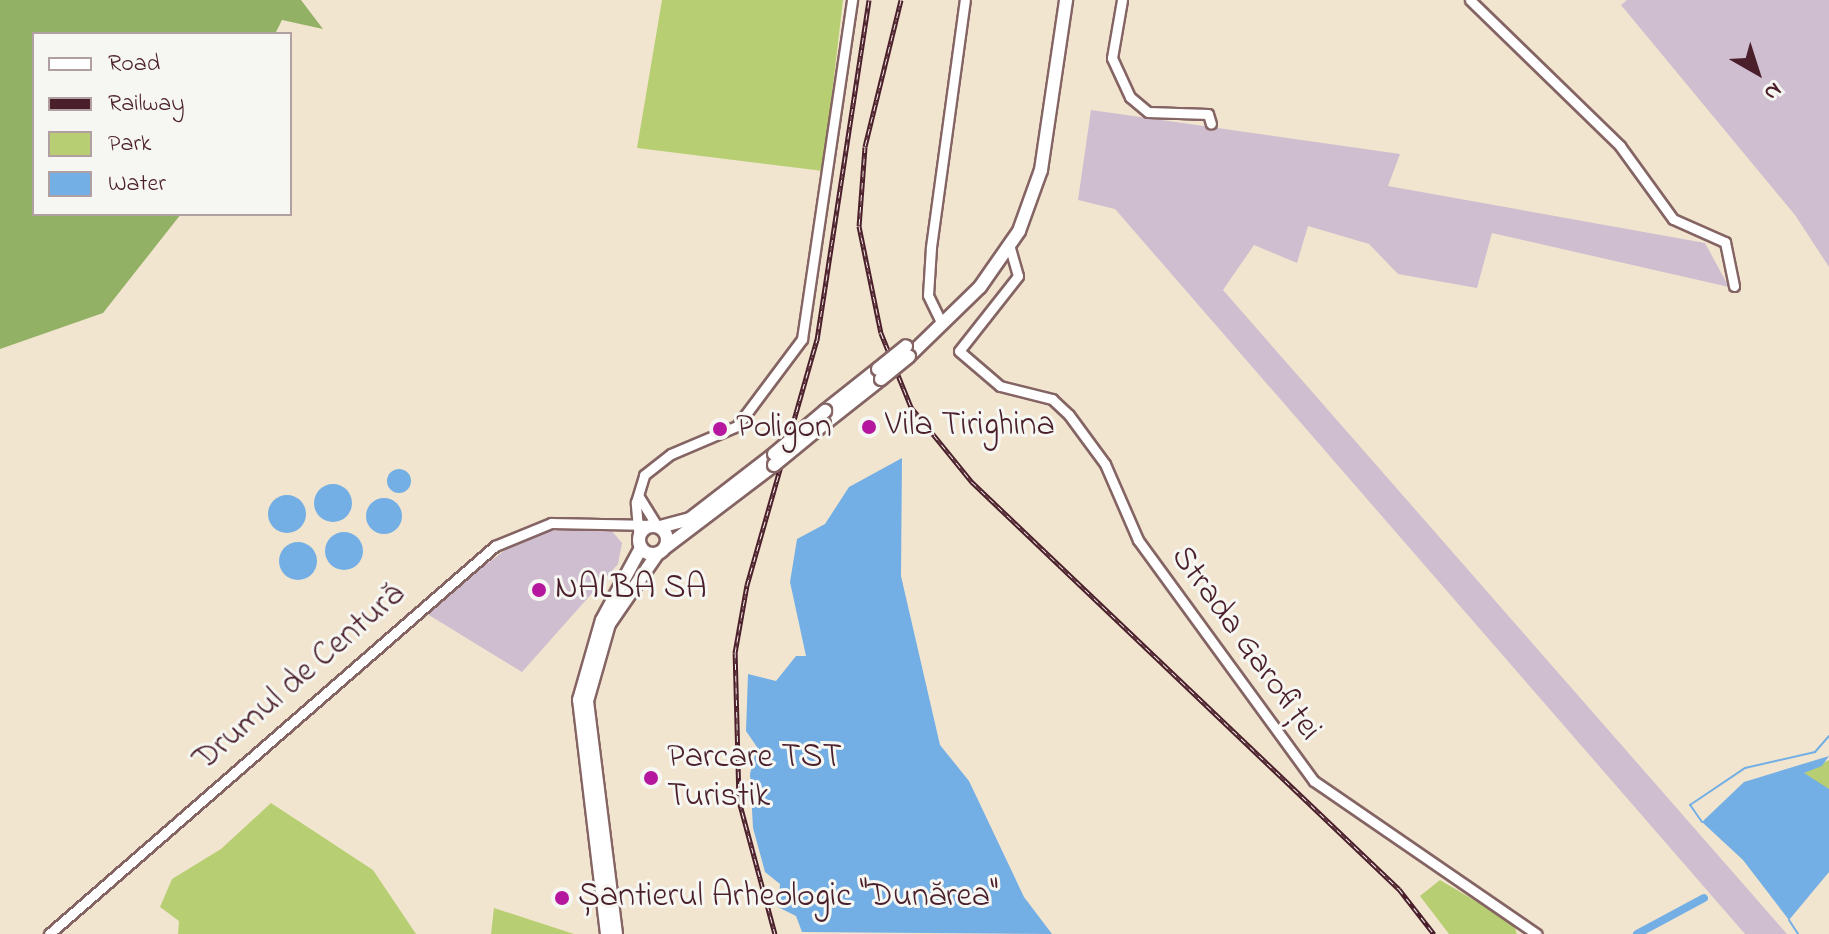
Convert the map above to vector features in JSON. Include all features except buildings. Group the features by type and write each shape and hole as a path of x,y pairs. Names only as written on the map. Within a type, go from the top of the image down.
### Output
{"highway":[{"path":"616,934 587,701 609,624 662,550 942,324 1010,248 1041,170 1066,0"},
{"path":"607,934 579,700 602,620 640,544 657,526 690,519 774,459"},
{"path":"657,526 662,550"},
{"path":"640,544 662,550"}],"street":[{"path":"640,544 613,519 629,508 637,490 664,458 737,426 798,347 852,0"},
{"path":"942,324 928,295 931,247 965,0"},
{"path":"1122,0 1112,58 1130,97 1148,112 1208,114 1211,124"},
{"path":"1470,0 1620,146 1673,219 1725,242 1734,286"},
{"name":"Strada Garofiței","path":"1010,248 1018,276 959,351 1000,386 1052,399 1069,415 1105,464 1138,540 1314,781 1537,934"},
{"path":"637,490 635,521 640,544"},
{"path":"637,490 657,526"},
{"name":"Drumul de Centură","path":"49,934 495,546 539,525 613,519 657,526"}],"shaded area":[{"path":"1627,0 1829,0 1829,267 1795,215 1621,5"},
{"path":"1091,110 1400,154 1388,186 1705,243 1729,287 1492,233 1477,288 1398,274 1369,244 1308,226 1297,263 1254,245 1223,290 1787,934 1745,934 1115,209 1078,200"},
{"path":"606,524 622,543 618,564 522,672 424,612 526,534"}],"green space":[{"path":"0,0 301,0 323,29 282,20 276,32 32,32 32,216 179,216 103,313 0,349"},
{"path":"662,0 843,0 823,171 637,148"},
{"path":"1829,760 1829,789 1820,788 1804,773"},
{"path":"271,803 373,870 416,934 178,934 179,921 160,907 172,879 221,849"},
{"path":"1440,880 1513,923 1517,934 1449,934 1420,896"},
{"path":"494,908 574,934 491,934"}],"water":[{"path":"902,458 901,576 940,745 969,781 1024,897 1052,934 802,932 796,916 778,907 780,884 765,872 753,828 750,774 757,747 746,731 748,674 776,681 796,656 806,656 790,582 797,539 825,524 849,487"},
{"path":"399,469 410,476 411,481 404,492 399,493 388,486 387,481 394,470"},
{"path":"333,484 347,489 352,503 347,517 333,522 319,517 314,503 319,489"},
{"path":"287,495 301,500 306,514 301,528 287,533 273,528 268,514 273,500"},
{"path":"384,498 397,503 402,516 397,529 384,534 371,529 366,516 371,503"},
{"path":"344,532 358,537 363,551 358,565 344,570 330,565 325,551 330,537"},
{"path":"298,542 312,547 317,561 312,575 298,580 284,575 279,561 284,547"},
{"path":"1829,756 1822,766 1804,773 1829,789 1829,872 1789,920 1743,860 1702,822 1744,782"}],"waterway":[{"path":"1702,822 1690,805 1745,768 1815,752 1829,736"},
{"path":"1637,934 1704,898"},
{"path":"1789,920 1798,934"}],"railway":[{"path":"775,934 739,801 735,653 747,585 817,340 869,0"},
{"path":"901,0 865,147 859,226 881,333 911,407 972,482 1399,889 1434,934"}],"place":[{"name":"Vila Tirighina","path":"869,427"},
{"name":"Poligon","path":"720,429"},
{"name":"NALBA SA","path":"539,590"},
{"name":"Parcare TST Turistik","path":"651,778"},
{"name":"Șantierul Arheologic \"Dunărea\"","path":"562,898"}]}
